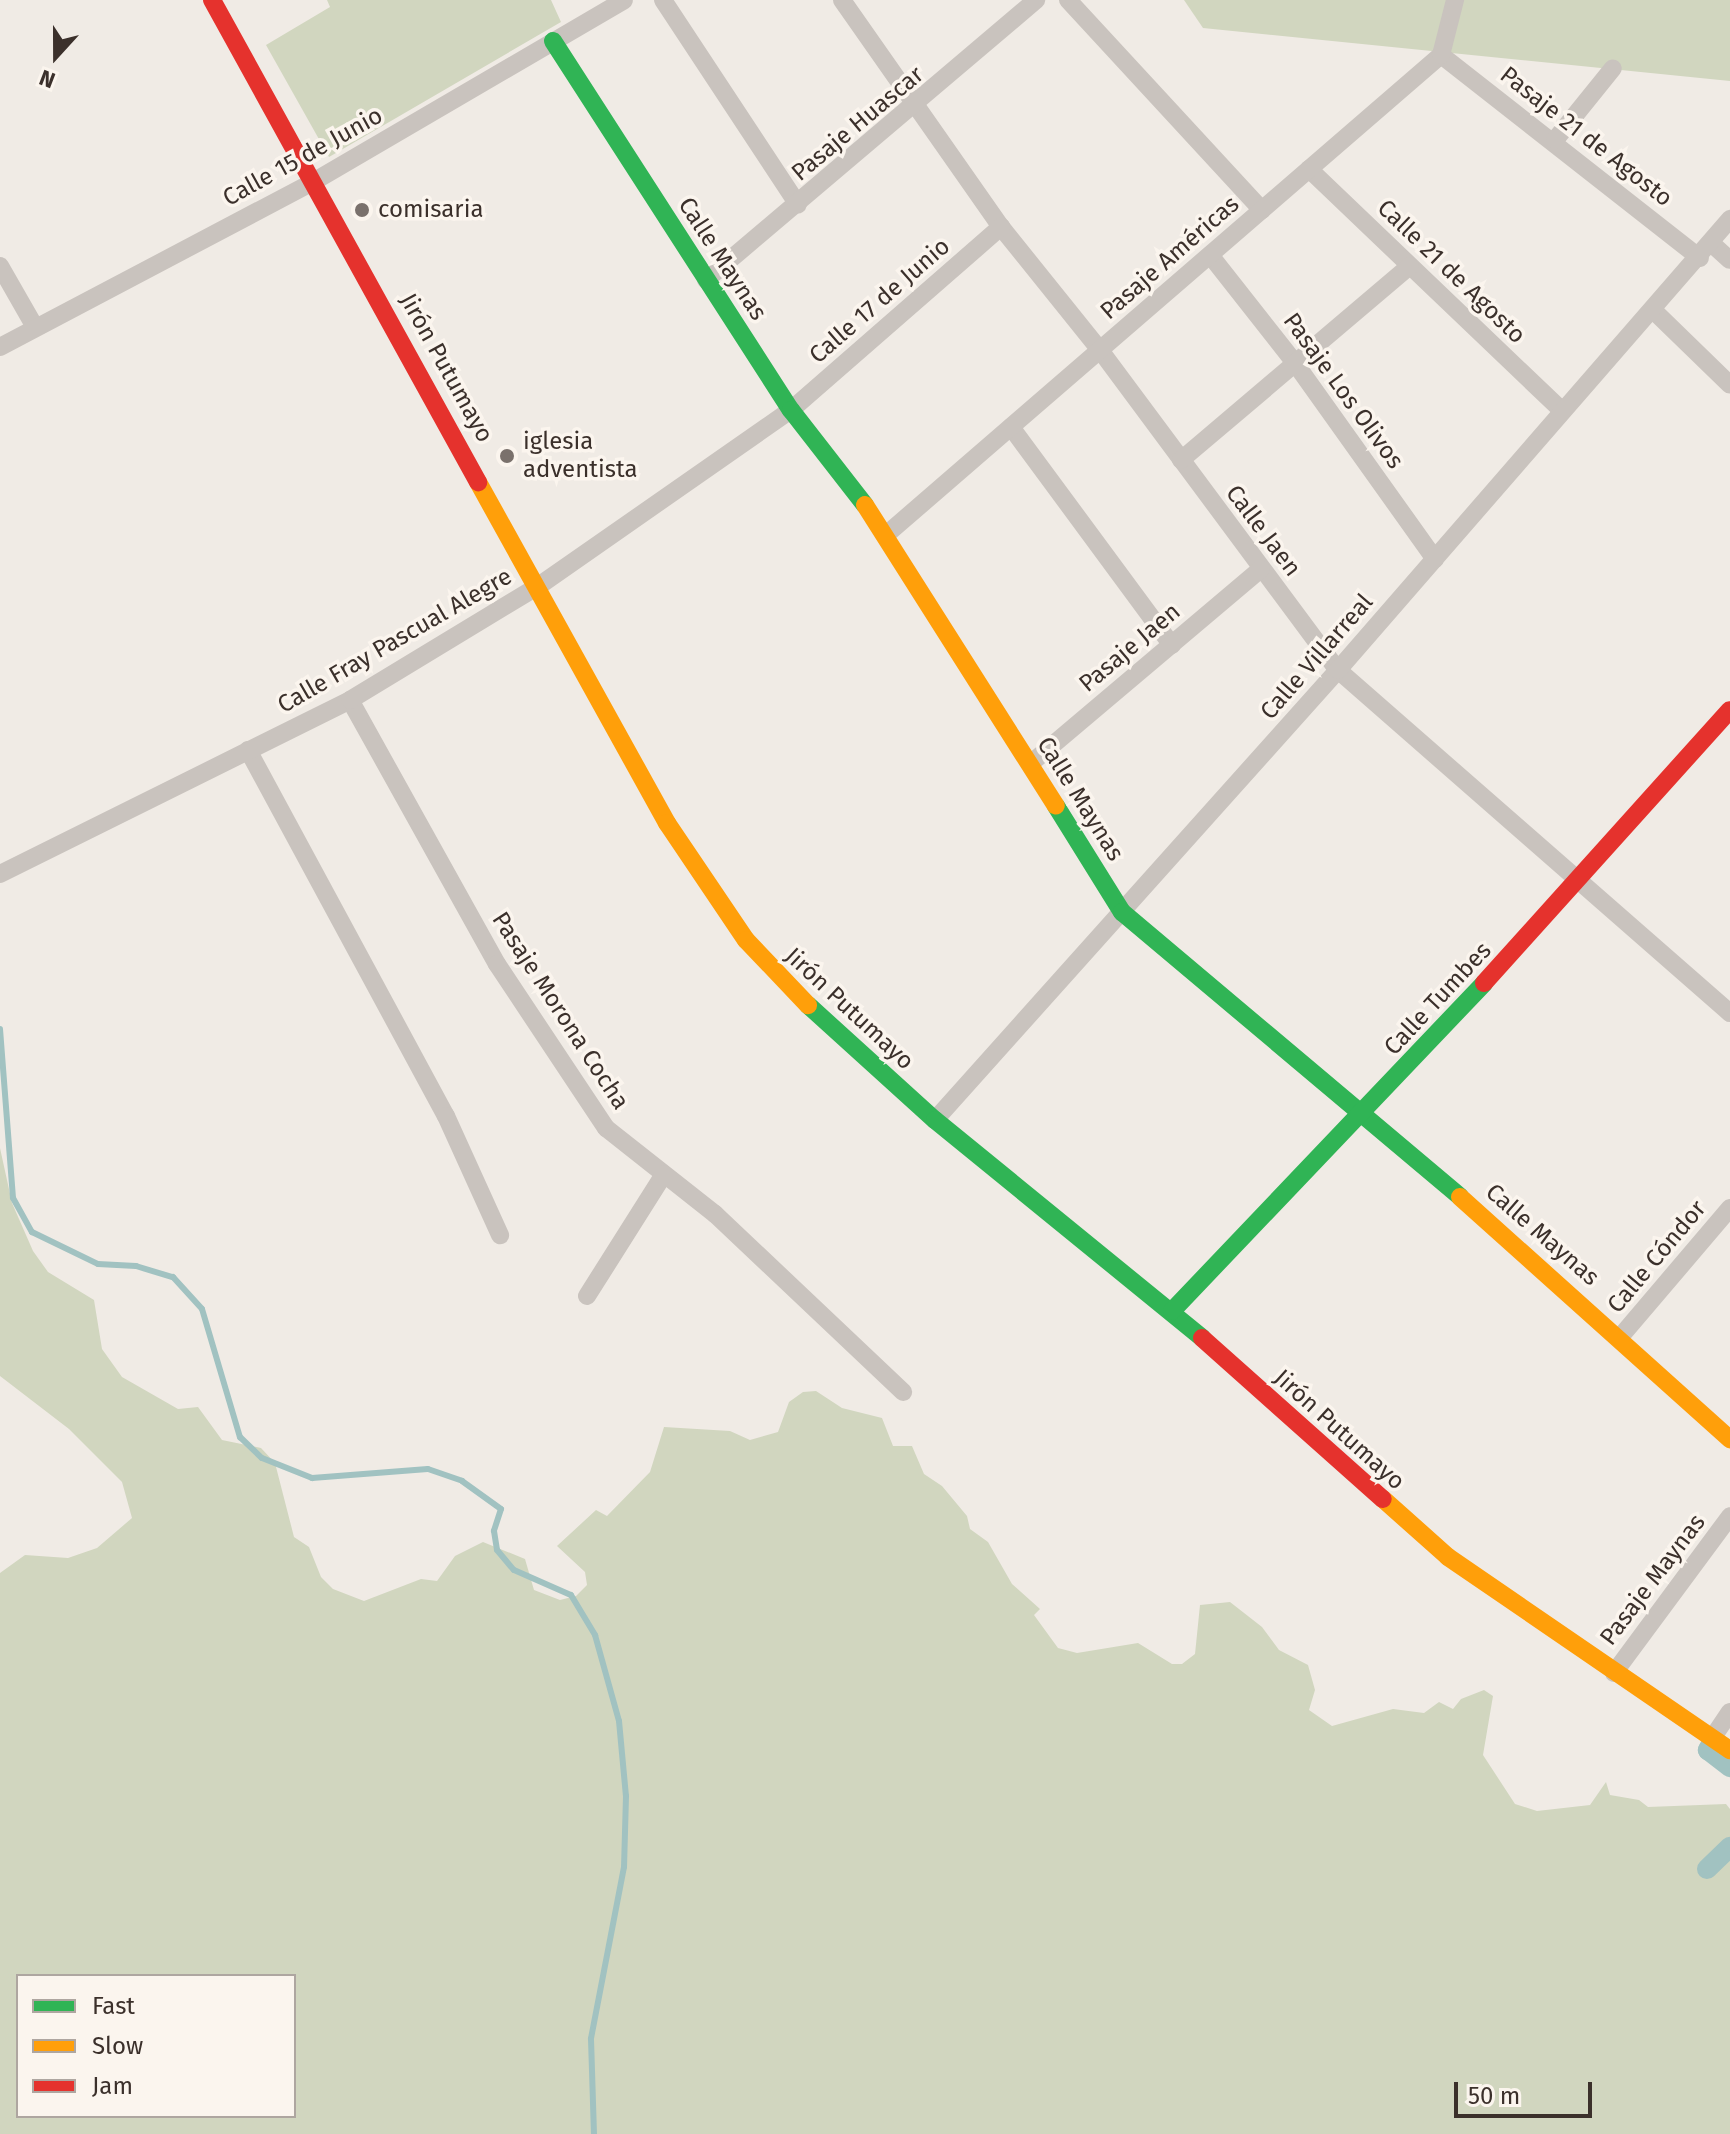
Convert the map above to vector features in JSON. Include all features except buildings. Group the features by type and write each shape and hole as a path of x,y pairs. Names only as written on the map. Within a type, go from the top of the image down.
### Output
{"street":[{"name":"Jirón Putumayo","path":"212,0 540,585 667,823 746,940 815,1016 935,1120 1172,1311 1448,1557 1730,1750"},
{"name":"Calle 15 de Junio","path":"0,347 313,182 624,0"},
{"path":"663,0 798,205"},
{"name":"Calle Jaen","path":"842,0 1001,227 1100,350 1338,670 1730,1013"},
{"name":"Pasaje Huascar","path":"706,280 917,106 1036,0"},
{"path":"1068,0 1262,210"},
{"path":"1441,55 1455,0"},
{"name":"Calle Maynas","path":"553,41 791,410 887,534 1122,912 1365,1112 1621,1336 1730,1439"},
{"name":"Pasaje Américas","path":"887,534 1441,55"},
{"name":"Pasaje 21 de Agosto","path":"1441,55 1705,250 1730,260"},
{"path":"1555,140 1613,68"},
{"name":"Calle 21 de Agosto","path":"1309,169 1561,410"},
{"name":"Calle Villarreal","path":"935,1120 1338,670 1730,219"},
{"name":"Calle 17 de Junio","path":"791,410 1001,227"},
{"name":"Pasaje Los Olivos","path":"1210,255 1295,363 1435,559"},
{"path":"0,266 35,327"},
{"path":"1181,460 1410,266"},
{"path":"1653,310 1730,385"},
{"name":"Calle Fray Pascual Alegre","path":"0,874 350,700 540,585 791,410"},
{"path":"1011,427 1172,645"},
{"name":"Pasaje Jaen","path":"1030,764 1261,569"},
{"name":"Pasaje Morona Cocha","path":"350,700 497,964 606,1128 715,1214 903,1392"},
{"name":"Calle Tumbes","path":"1172,1311 1365,1112 1580,882 1730,710"},
{"path":"248,750 446,1116 500,1235"},
{"path":"587,1296 664,1174"},
{"name":"Calle Cóndor","path":"1621,1336 1730,1208"},
{"name":"Pasaje Maynas","path":"1614,1673 1730,1516"},
{"path":"1713,1737 1730,1712"}],"green space":[{"path":"327,0 551,0 561,22 329,157 266,45 330,7"},
{"path":"1184,0 1730,0 1730,81 1203,28"},
{"path":"0,1148 12,1203 33,1251 48,1272 94,1300 102,1349 122,1377 178,1409 198,1407 222,1440 261,1448 275,1463 294,1537 309,1547 321,1577 333,1589 364,1601 421,1579 437,1581 455,1556 483,1542 525,1559 534,1590 560,1600 576,1596 587,1585 585,1572 557,1546 596,1510 607,1516 650,1472 664,1427 730,1431 750,1440 778,1432 789,1402 803,1392 816,1391 842,1408 882,1418 893,1446 912,1446 924,1474 942,1486 967,1516 970,1529 988,1542 1012,1584 1040,1609 1034,1615 1058,1648 1077,1653 1138,1643 1172,1664 1182,1664 1195,1654 1200,1605 1230,1602 1262,1627 1279,1650 1308,1665 1315,1690 1309,1710 1332,1726 1393,1709 1424,1713 1439,1702 1453,1709 1461,1699 1484,1690 1493,1696 1483,1755 1515,1804 1537,1811 1590,1805 1606,1782 1610,1795 1639,1800 1648,1807 1726,1804 1730,1809 1730,2134 0,2134 0,1573 25,1555 68,1558 97,1548 132,1518 122,1482 69,1429 0,1376"}],"waterway":[{"path":"0,1029 13,1198 32,1232 98,1264 136,1266 173,1277 202,1309 240,1437 262,1458 312,1478 428,1469 462,1481 501,1509 494,1531 497,1550 514,1570 571,1595 595,1635 619,1721 626,1796 624,1867 591,2039 594,2134"},
{"path":"1711,1744 1708,1750 1730,1767"},
{"path":"1707,1869 1730,1847"}],"traffic: fast":[{"path":"553,41 791,410 865,505"},
{"path":"1056,806 1122,912 1460,1197"},
{"path":"1172,1311 1484,983"},
{"path":"808,1005 935,1120 1202,1338"}],"traffic: slow":[{"path":"478,482 667,823 746,940 808,1005"},
{"path":"865,505 1056,806"},
{"path":"1460,1197 1730,1439"},
{"path":"1383,1499 1448,1557 1730,1750"}],"traffic: jam":[{"path":"212,0 478,482"},
{"path":"1484,983 1730,710"},
{"path":"1202,1338 1383,1499"}],"place":[{"name":"comisaria","path":"362,210"},
{"name":"iglesia adventista","path":"507,456"}]}
